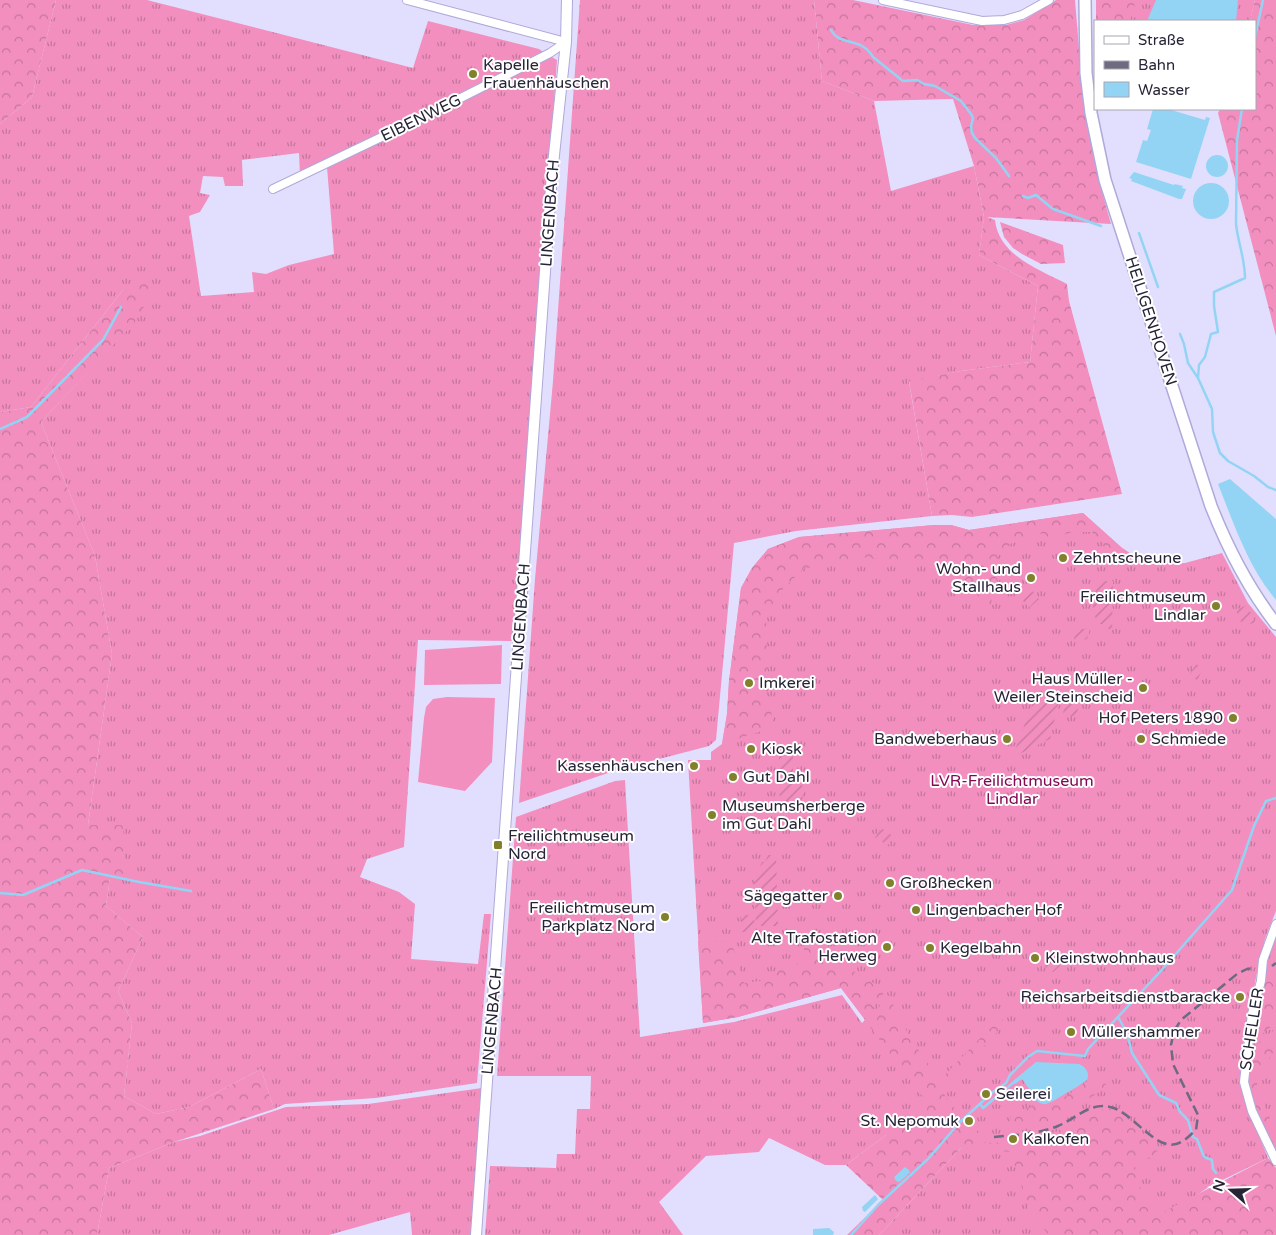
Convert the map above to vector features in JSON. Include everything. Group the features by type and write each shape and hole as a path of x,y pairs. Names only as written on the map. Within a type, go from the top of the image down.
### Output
{"main road":[{"name":"HEILIGENHOVEN","path":"1085,0 1086,73 1091,113 1105,180 1211,506 1225,541 1242,575 1276,624"}],"street":[{"path":"407,0 426,2 566,42"},
{"name":"LINGENBACH","path":"476,1235 552,183 566,42 567,0"},
{"path":"883,0 982,21 1004,20 1022,15 1049,0"},
{"name":"EIBENWEG","path":"274,189 413,122 550,53 566,42"},
{"name":"SCHELLER","path":"1276,924 1263,960 1252,1014 1244,1082 1252,1111 1276,1161"}],"green space":[{"path":"0,0 56,0 32,97 0,124"},
{"path":"56,0 147,0 413,68 428,21 539,49 545,53 300,176 299,153 242,160 243,186 225,186 223,177 203,176 200,193 210,195 200,212 189,216 201,296 254,292 252,272 266,274 289,265 334,254 327,167 550,56 557,60 516,641 418,640 404,847 367,859 360,877 399,892 415,904 411,959 478,964 484,914 491,914 477,1083 376,1098 285,1104 274,1109 261,1069 189,1107 156,1114 124,1096 132,1023 118,991 143,937 106,906 110,878 88,825 112,654 95,556 41,422 134,322 123,290 31,407 0,412 0,124 32,97"},
{"path":"580,0 814,0 822,81 874,101 891,191 974,166 984,217 979,255 1038,286 1030,362 961,371 909,382 932,516 796,531 734,543 716,740 709,746 617,770 519,803 535,579 553,381"},
{"path":"814,0 853,0 973,25 1006,25 1024,20 1056,0 1075,0 1081,73 1099,181 1111,224 987,217 995,220 998,232 1012,252 1033,267 1067,284 1069,301 1122,494 972,517 932,516 909,381 961,371 1030,362 1038,286 979,255 984,217 974,166 953,99 874,101 822,81"},
{"path":"1096,0 1255,0 1250,20 1096,20"},
{"path":"1096,0 1136,0 1130,20 1096,20"},
{"path":"1255,0 1276,0 1276,336 1218,113 1220,110 1256,110 1256,20 1250,20"},
{"path":"1000,222 1063,245 1065,263 1041,264 1022,254 1013,248 1004,237"},
{"path":"142,279 153,291 135,322 41,422 95,556 112,654 88,825 123,825 126,873 110,878 106,906 143,937 118,991 132,1023 124,1096 156,1114 189,1107 261,1069 274,1109 174,1142 109,1168 97,1235 0,1235 0,412 31,407 123,290"},
{"name":"LVR-Freilichtmuseum Lindlar","path":"1083,513 1121,547 1146,564 1185,563 1222,553 1248,603 1276,637 1276,911 1265,939 1259,962 1242,1051 1240,1082 1268,1158 1210,1186 1139,1235 879,1235 961,1148 886,1135 846,1165 825,1165 769,1138 759,1152 706,1156 659,1202 683,1235 485,1235 490,1166 556,1168 557,1154 575,1154 577,1109 590,1109 591,1076 497,1076 516,817 615,781 625,780 640,1037 734,1022 842,995 862,1023 865,1020 841,988 738,1017 703,1023 688,760 711,760 711,752 722,744 741,588 752,568 768,549 799,537 934,525 951,525 969,530"},
{"path":"1083,513 1121,547 1108,549 1092,532 1072,532 1050,539 1042,533 1030,541 1012,543 998,556 997,565 992,573 1006,590 998,589 993,594 990,609 971,586 952,573 914,558 897,561 861,557 803,569 780,592 766,616 768,692 753,684 757,673 754,671 751,671 743,680 743,684 758,698 769,700 774,727 722,744 741,588 752,568 768,549 799,537 934,525 951,525 969,530"},
{"path":"1097,581 1113,581 1112,631 1096,621 1093,606"},
{"path":"1030,588 1039,599 1029,608 1020,597"},
{"path":"1247,605 1255,622 1243,627 1236,610"},
{"path":"1075,629 1090,629 1087,639 1074,642"},
{"path":"502,645 501,684 424,685 425,650"},
{"path":"1196,664 1203,669 1197,680 1189,675"},
{"path":"1036,695 1060,697 1050,739 1019,754 1016,747"},
{"path":"447,697 495,698 492,762 465,791 418,782 426,707 433,699"},
{"path":"1066,697 1080,700 1076,717 1063,714"},
{"path":"793,755 793,774 779,775 779,756"},
{"path":"779,781 802,781 803,813 782,813 782,808 780,808"},
{"path":"881,828 893,836 888,845 875,838"},
{"path":"768,855 776,855 778,926 756,926 754,879 762,862 765,862"},
{"path":"741,915 754,915 755,932 742,932"},
{"path":"1276,934 1276,1156 1257,1112 1249,1052 1257,1034 1266,960"},
{"path":"818,937 817,960 839,963 886,990 865,1019 841,988 738,1017 703,1023 698,941 731,941 744,983 767,980 774,972 804,961 804,940"},
{"path":"1052,953 1059,955 1062,960 1059,967 1053,972 1047,971 1044,962 1051,962"},
{"path":"1276,975 1276,1022 1259,1037 1257,1034 1263,978"},
{"path":"888,995 912,1041 940,1080 988,1030 1005,1018 1003,1026 943,1093 971,1126 983,1133 984,1143 1021,1142 1065,1129 1091,1112 1111,1109 1123,1114 1158,1150 1151,1157 1133,1164 1145,1198 1149,1204 1161,1213 1268,1158 1276,1168 1276,1235 1049,1235 1030,1214 1011,1152 961,1148 879,1235 847,1235 883,1200 846,1165 886,1135 925,1100 867,1023"},
{"path":"1276,1027 1276,1048 1260,1072 1257,1084 1276,1133 1276,1156 1257,1112 1248,1081 1249,1052"},
{"path":"1091,1078 1097,1078 1108,1086 1070,1111 1046,1122 1009,1126 1013,1107 1026,1109 1036,1102 1041,1108 1047,1109"},
{"path":"482,1088 471,1235 412,1235 410,1212 329,1235 97,1235 109,1168 174,1142 200,1136 286,1107 368,1104"}],"water":[{"path":"1156,0 1238,0 1236,20 1147,20"},
{"path":"1153,110 1171,110 1205,120 1206,117 1210,118 1191,179 1136,162 1143,140 1147,141 1151,130 1147,129"},
{"path":"1213,155 1221,155 1228,162 1228,170 1221,177 1213,177 1206,170 1206,162"},
{"path":"1134,172 1174,185 1183,186 1182,188 1186,189 1182,199 1131,181 1132,179 1129,178"},
{"path":"1211,183 1223,189 1229,201 1223,213 1211,219 1199,213 1193,201 1199,189"},
{"path":"1230,479 1276,519 1276,600 1257,574 1236,530 1218,484"},
{"path":"1036,1062 1079,1064 1087,1070 1087,1080 1052,1102 1041,1103 1028,1092 1030,1090 1022,1079 1015,1084 1013,1081"},
{"path":"905,1167 910,1173 899,1182 896,1181 894,1177"},
{"path":"875,1195 878,1199 865,1212 863,1211 862,1207"},
{"path":"829,1228 834,1232 833,1235 813,1235 813,1229"}],"waterway":[{"path":"1256,32 1263,0"},
{"path":"831,30 840,38 863,46 873,57 903,81 917,80 924,84 935,86 961,101 973,118 971,126 975,138 996,158 1009,176"},
{"path":"1242,110 1237,140 1236,224 1245,278 1214,292 1218,332 1211,334 1205,357 1199,365 1198,378 1212,409 1213,432 1220,453 1228,461 1254,476 1268,487 1276,490"},
{"path":"1023,196 1028,198 1036,195 1053,209 1101,226"},
{"path":"1139,233 1158,287"},
{"path":"0,429 27,417 103,340 121,307"},
{"path":"1180,334 1188,363 1198,378"},
{"path":"851,1235 878,1205 928,1159 960,1122 994,1091 1006,1083 1010,1075 1028,1057 1037,1051 1085,1056 1088,1049 1159,973 1232,890 1254,826 1266,801 1276,798"},
{"path":"0,893 23,895 82,870 191,891"},
{"path":"1118,1017 1127,1033 1132,1053 1159,1095 1176,1103 1180,1112 1188,1120 1193,1137 1197,1139 1204,1157 1212,1160 1213,1169 1216,1173"},
{"path":"981,1105 983,1108 1014,1082"}],"railway":[{"path":"1272,966 1276,963"},
{"path":"994,1137 1043,1131 1058,1126 1089,1109 1103,1106 1119,1111 1164,1143 1172,1145 1183,1141 1196,1130 1198,1115 1173,1064 1171,1045 1174,1031 1181,1020 1237,974 1247,969 1255,968"}],"place":[{"name":"Kapelle Frauenhäuschen","path":"473,74"},
{"name":"Zehntscheune","path":"1063,558"},
{"name":"Wohn- und Stallhaus","path":"1031,578"},
{"name":"Freilichtmuseum Lindlar","path":"1216,606"},
{"name":"Imkerei","path":"749,683"},
{"name":"Haus Müller - Weiler Steinscheid","path":"1143,688"},
{"name":"Hof Peters 1890","path":"1233,718"},
{"name":"Bandweberhaus","path":"1007,739"},
{"name":"Schmiede","path":"1141,739"},
{"name":"Kiosk","path":"751,749"},
{"name":"Kassenhäuschen","path":"694,766"},
{"name":"Gut Dahl","path":"733,777"},
{"name":"Museumsherberge im Gut Dahl","path":"712,815"},
{"name":"Freilichtmuseum Nord","path":"498,845"},
{"name":"Großhecken","path":"890,883"},
{"name":"Sägegatter","path":"838,896"},
{"name":"Lingenbacher Hof","path":"916,910"},
{"name":"Freilichtmuseum Parkplatz Nord","path":"665,917"},
{"name":"Alte Trafostation Herweg","path":"887,947"},
{"name":"Kegelbahn","path":"930,948"},
{"name":"Kleinstwohnhaus","path":"1035,958"},
{"name":"Reichsarbeitsdienstbaracke","path":"1240,997"},
{"name":"Müllershammer","path":"1071,1032"},
{"name":"Seilerei","path":"986,1094"},
{"name":"St. Nepomuk","path":"969,1121"},
{"name":"Kalkofen","path":"1013,1139"}]}
